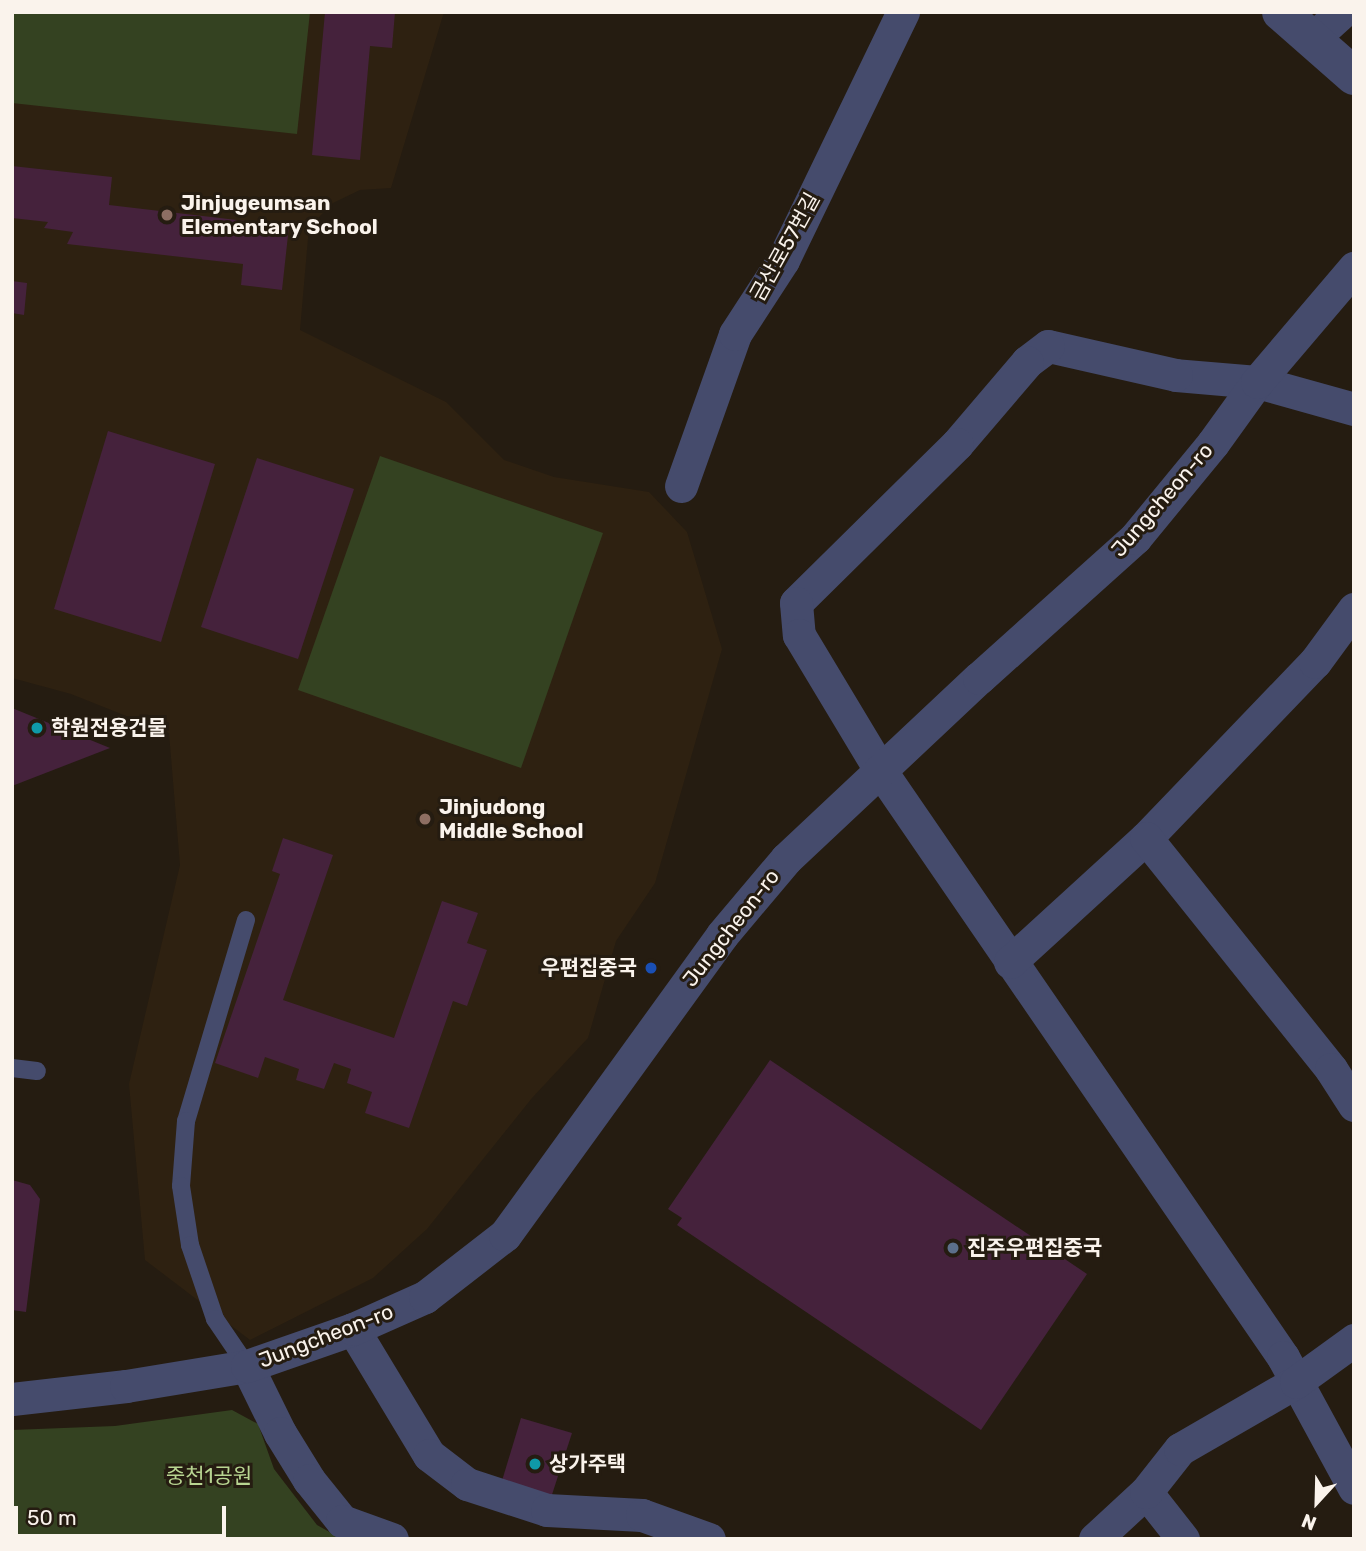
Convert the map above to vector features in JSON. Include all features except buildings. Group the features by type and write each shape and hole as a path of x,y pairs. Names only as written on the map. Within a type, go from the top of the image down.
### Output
{"street":[{"name":"금산로57번길","path":"681,486 735,334 783,260 903,12"},
{"path":"1282,12 1354,76"},
{"path":"1311,40 1342,12"},
{"name":"Jungcheon-ro","path":"12,1399 126,1386 247,1366 353,1329 425,1297 505,1234 722,935 786,859 1135,538 1213,443 1257,382 1354,268"},
{"path":"1354,409 1257,382 1177,375 1048,346 1027,362 957,444 796,603 799,635 880,770 1283,1357 1354,1488"},
{"path":"1010,962 1146,838 1315,662 1354,608"},
{"path":"1146,838 1331,1069 1354,1105"},
{"path":"353,1329 429,1455 467,1484 547,1510 709,1539"},
{"path":"1095,1539 1146,1492 1180,1449 1296,1382 1354,1340"},
{"path":"247,1366 280,1433 309,1480 342,1521 392,1539"},
{"path":"1146,1492 1182,1539"}],"lane":[{"path":"246,920 186,1121 181,1186 190,1245 215,1319 247,1366"},
{"path":"12,1068 37,1071"}],"shaded area":[{"name":"Jinjudong Middle School","path":"12,12 444,12 391,188 360,190 333,203 309,227 300,330 446,402 504,460 554,477 649,492 687,532 722,649 655,883 616,941 588,1038 532,1098 427,1229 373,1278 250,1340 145,1260 129,1084 180,865 169,733 71,694 12,678"}],"green space":[{"path":"12,12 310,12 297,134 12,103"},
{"path":"380,456 603,533 521,768 298,690"},
{"name":"중천1공원","path":"232,1410 258,1424 274,1469 317,1525 342,1539 12,1539 12,1430 115,1426"}],"place":[{"name":"Jinjugeumsan Elementary School","path":"167,215"},
{"name":"학원전용건물","path":"37,728"},
{"name":"Jinjudong Middle School","path":"425,819"},
{"name":"우편집중국","path":"651,968"},
{"name":"진주우편집중국","path":"953,1248"},
{"name":"상가주택","path":"535,1464"}]}
